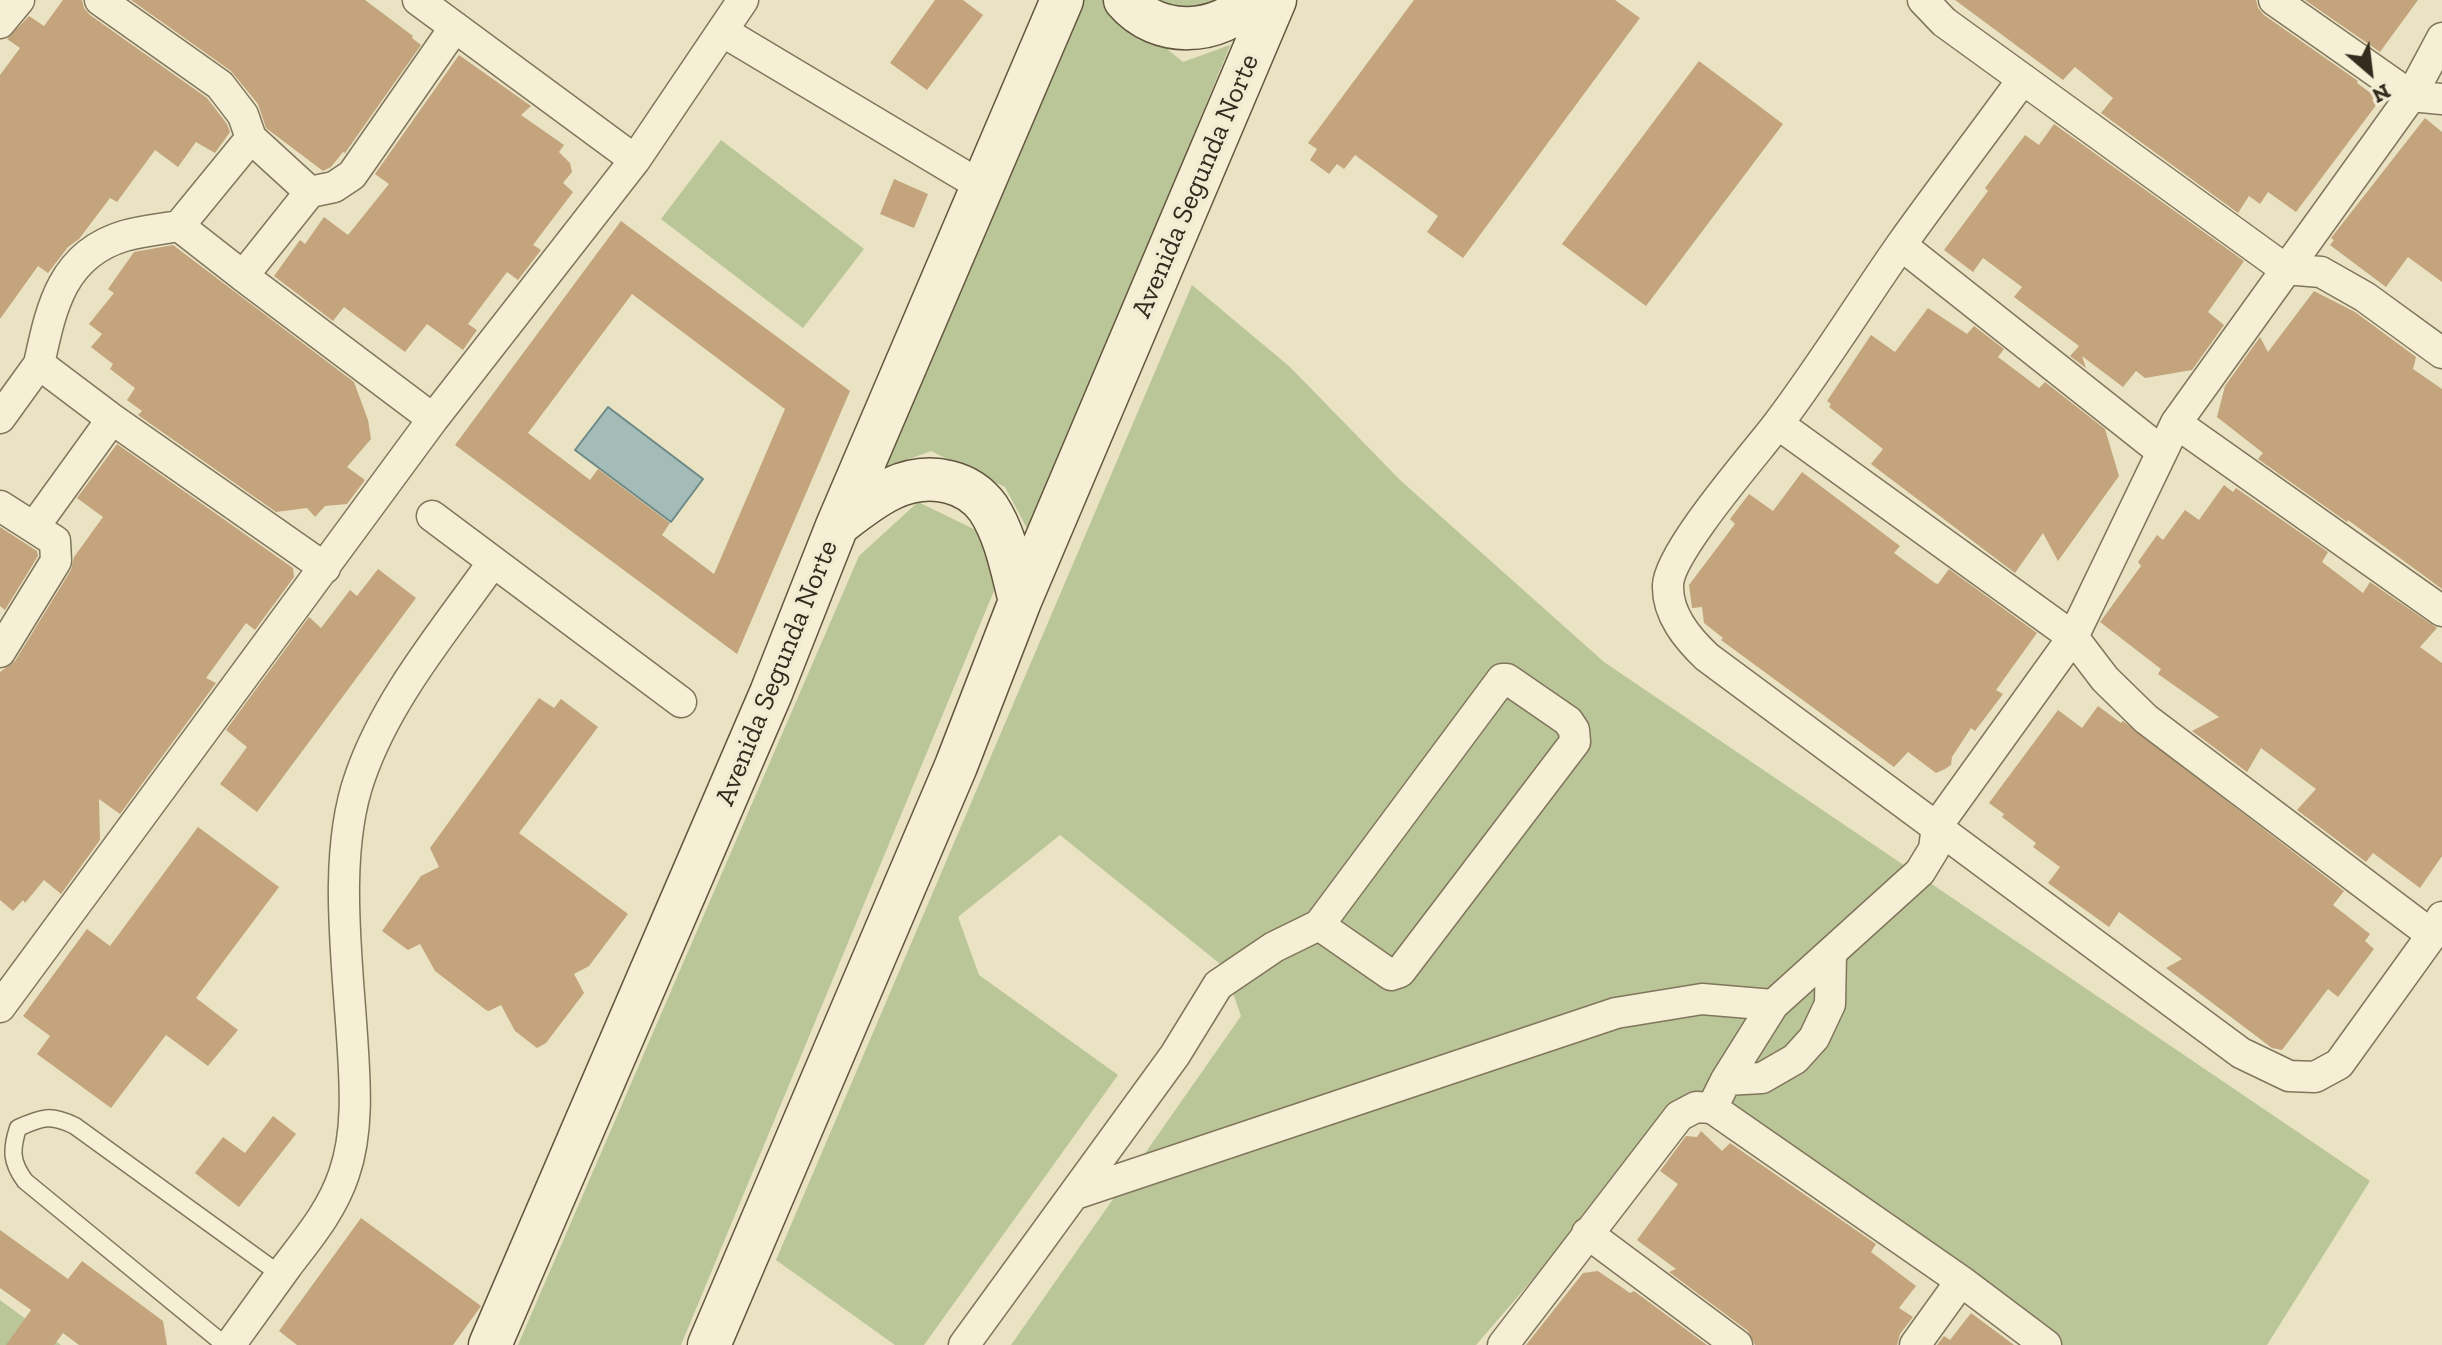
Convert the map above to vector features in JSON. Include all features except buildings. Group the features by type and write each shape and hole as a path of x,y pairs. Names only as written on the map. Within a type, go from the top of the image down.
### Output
{"main road":[{"name":"Avenida Segunda Norte","path":"490,1345 771,693 837,526 1062,0"},
{"path":"1125,0 1136,12 1165,27 1192,29 1222,23 1252,0"},
{"name":"Avenida Segunda Norte","path":"709,1345 956,766 1020,601 1275,0"},
{"path":"837,526 873,498 907,481 937,479 966,486 988,507 999,530 1020,601"}],"street":[{"path":"0,23 19,0"},
{"path":"100,0 220,85 243,115 251,138 310,192"},
{"path":"418,0 635,160"},
{"path":"5,988 325,568 433,419 635,160 743,0"},
{"path":"1923,0 1944,22 2285,269 2321,272 2365,297 2442,353"},
{"path":"2274,0 2411,96 2442,99"},
{"path":"243,276 310,192 334,187 352,175 455,27"},
{"path":"722,31 983,187"},
{"path":"1712,1108 1773,1005 1920,872 1934,849 1937,826 2073,637 2176,423 2411,96 2442,38"},
{"path":"1778,424 2073,637 2105,679 2146,719 2437,926 2339,1064 2315,1077 2289,1076 2241,1053 1707,657 1684,635 1672,606 1668,583 1677,560 1708,512 1778,424 1901,245 2023,79"},
{"path":"0,418 39,364 49,315 61,286 80,260 123,236 179,226 251,138"},
{"path":"179,226 433,419"},
{"path":"1901,245 2161,451"},
{"path":"39,364 325,568"},
{"path":"34,527 112,419"},
{"path":"2176,423 2442,611"},
{"path":"0,506 55,541 56,561 0,652"},
{"path":"432,516 681,702"},
{"path":"227,1345 331,1206 345,1171 356,1088 346,933 346,837 359,778 379,733 417,671 493,562"},
{"path":"964,1345 1175,1055 1218,985 1274,947 1319,925 1502,679 1507,679 1568,721 1574,730 1575,742 1400,972 1391,975 1319,925"},
{"path":"1726,1080 1762,1078 1795,1059 1814,1038 1830,1004 1831,953"},
{"path":"1075,1194 1616,1013 1702,999 1773,1005"},
{"path":"1503,1345 1679,1116 1696,1107 1712,1108 1961,1281 2046,1345"},
{"path":"1587,1233 1737,1345"},
{"path":"1915,1345 1961,1281"}],"lane":[{"path":"227,1345 25,1181 14,1166 11,1148 18,1128 36,1120 57,1117 75,1126 281,1275"}],"green space":[{"path":"1075,0 1113,0 1118,9 1183,62 1230,45 1236,31 1030,534 1005,487 931,451 885,468"},
{"path":"1155,0 1224,0 1182,12"},
{"path":"721,140 864,249 803,328 661,219"},
{"path":"1192,285 1290,367 1400,480 1604,662 2370,1181 2267,1345 2040,1345 1695,1091 1476,1345 1011,1345 1241,1016 1224,967 1060,835 958,917 979,975 1118,1075 924,1345 895,1345 776,1260"},
{"path":"918,502 982,533 996,586 681,1345 518,1345 859,556"},
{"path":"0,1300 61,1345 0,1345"}],"water":[{"path":"608,407 703,479 671,522 575,450"}]}
